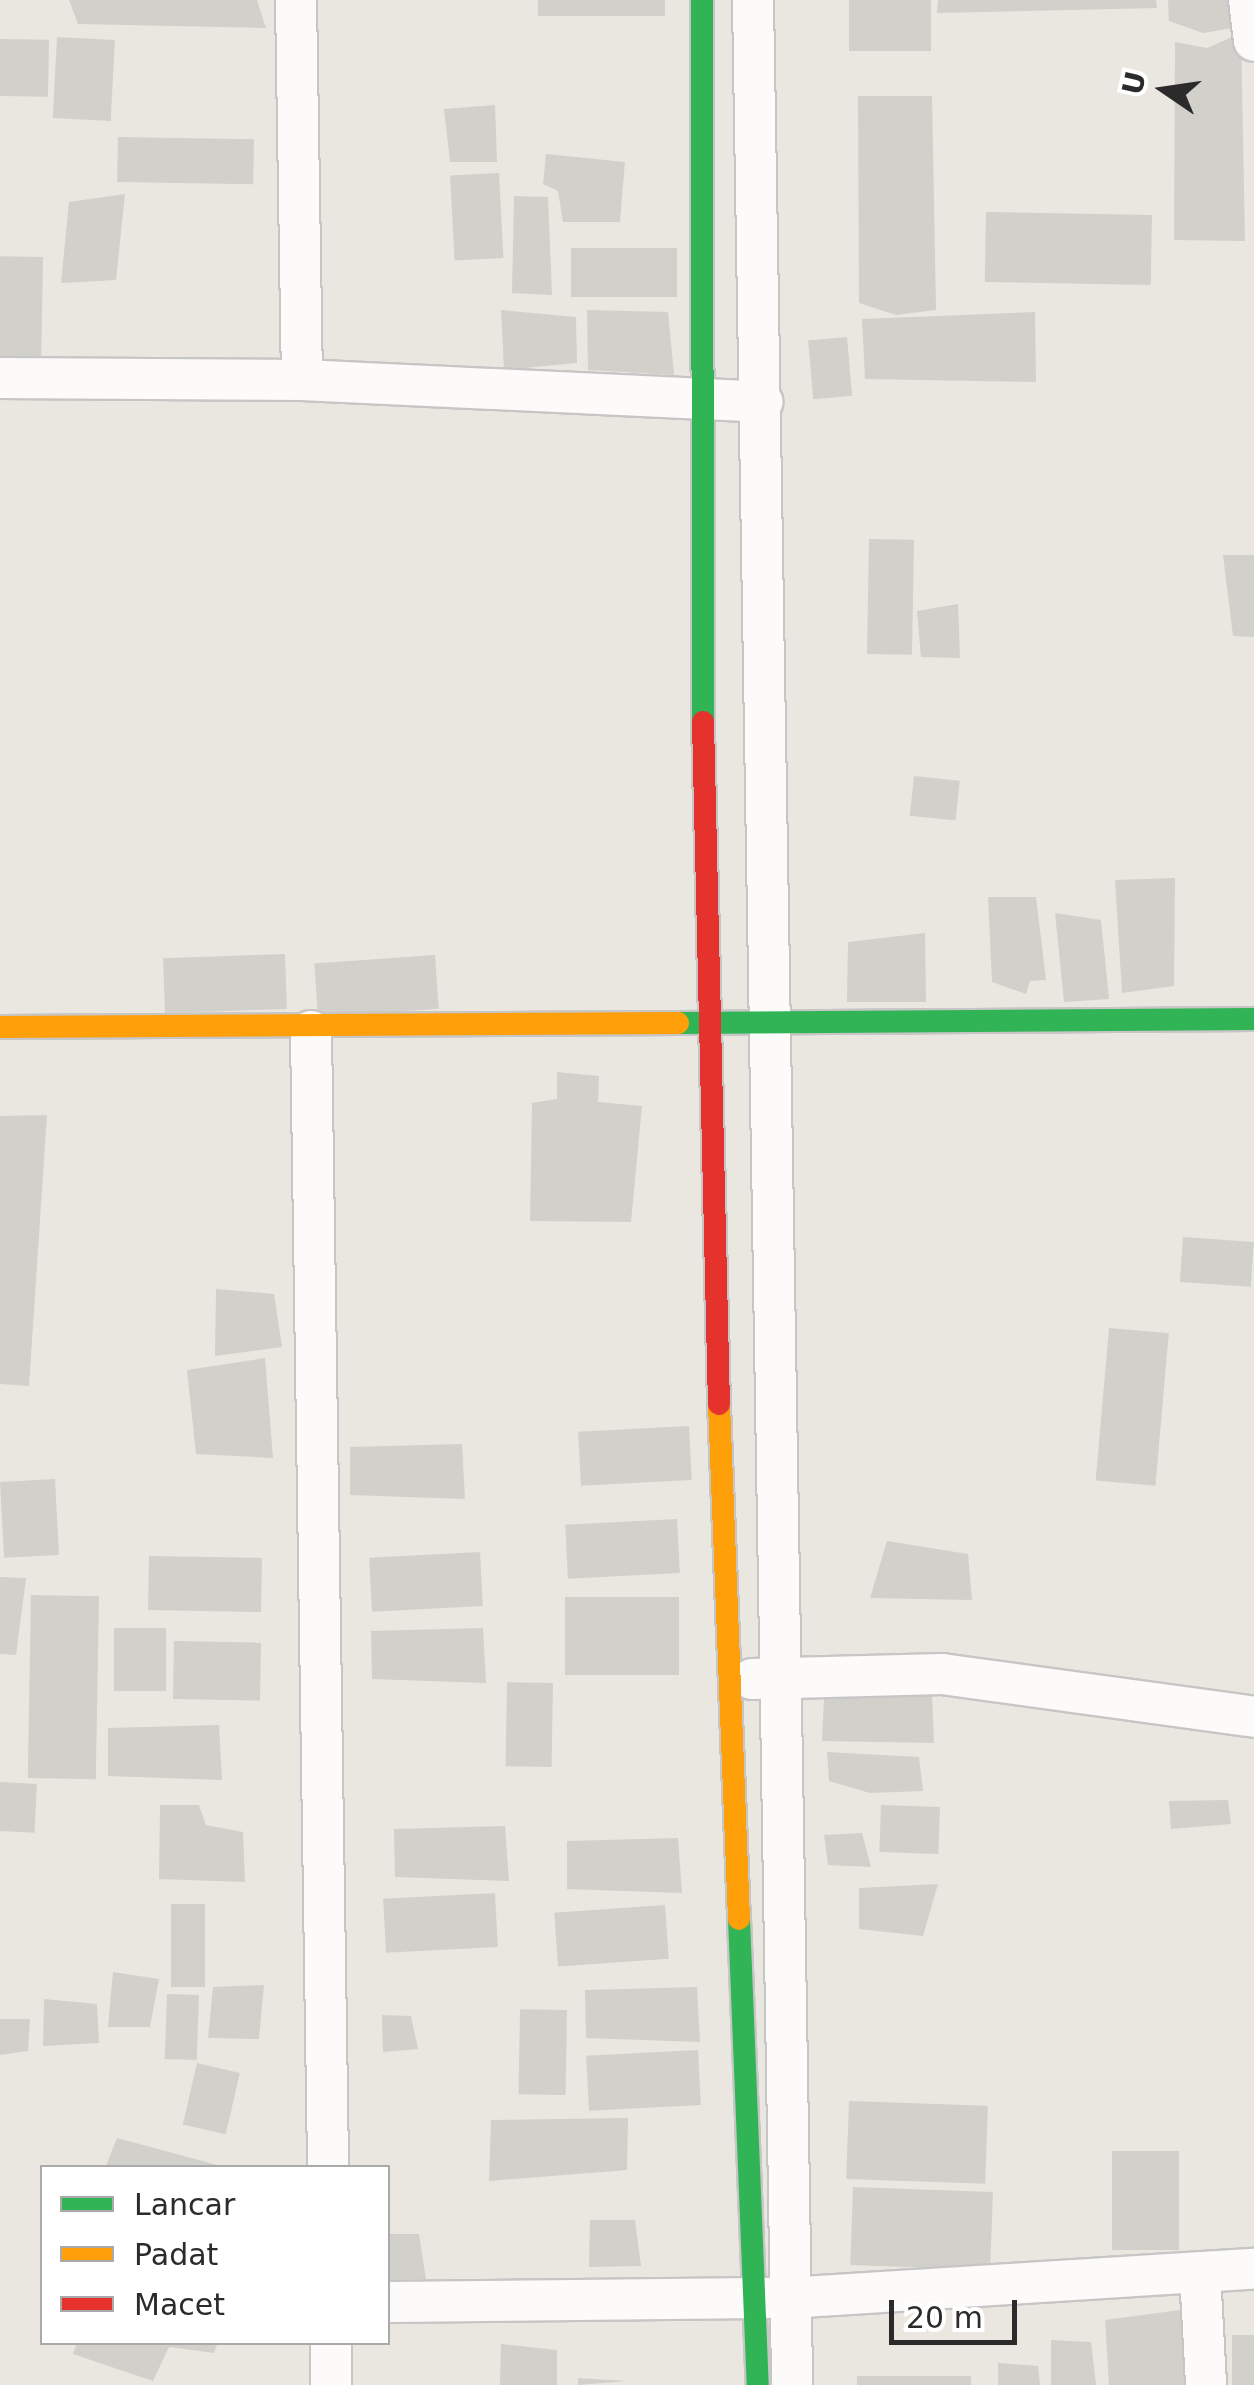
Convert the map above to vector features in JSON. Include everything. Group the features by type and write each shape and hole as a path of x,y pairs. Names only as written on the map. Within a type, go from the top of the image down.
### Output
{"street":[{"path":"296,0 302,380"},
{"path":"702,0 706,397 704,1024 733,1680 770,2298 792,2385"},
{"path":"753,0 762,402 764,1020 776,1677 770,2298 758,2385"},
{"path":"1249,0 1254,41"},
{"path":"0,378 302,380 762,402"},
{"path":"0,1027 312,1031 764,1020 1254,1019"},
{"path":"312,1031 328,2165"},
{"path":"733,1680 942,1674 1254,1717"},
{"path":"390,2302 770,2298 1254,2270"},
{"path":"1200,2273 1206,2385"},
{"path":"330,2345 331,2385"}],"building":[{"path":"69,0 257,0 266,28 78,24"},
{"path":"538,0 665,0 665,16 538,16"},
{"path":"849,0 931,0 931,51 849,51"},
{"path":"938,0 1156,0 1157,8 937,13"},
{"path":"1168,0 1241,0 1245,26 1203,33 1169,21"},
{"path":"1241,33 1245,241 1174,240 1175,42 1207,48"},
{"path":"57,37 115,40 111,121 53,118"},
{"path":"0,39 49,40 48,97 0,96"},
{"path":"858,96 932,96 936,310 896,315 859,303"},
{"path":"495,105 497,162 450,162 444,109"},
{"path":"118,137 254,139 253,184 117,182"},
{"path":"546,154 625,162 620,222 563,222 558,191 543,184"},
{"path":"499,173 503,258 455,260 450,176"},
{"path":"125,194 116,280 61,283 69,202"},
{"path":"514,196 548,197 552,295 512,293"},
{"path":"986,212 1152,215 1151,285 985,282"},
{"path":"571,248 677,248 677,297 571,297"},
{"path":"0,256 43,257 41,358 0,357"},
{"path":"501,310 576,317 577,363 504,370"},
{"path":"587,310 668,312 674,375 588,370"},
{"path":"1035,312 1036,382 865,379 862,319"},
{"path":"847,337 852,396 813,399 808,340"},
{"path":"869,539 914,540 912,655 867,654"},
{"path":"1223,555 1254,555 1254,637 1233,636"},
{"path":"958,604 960,658 921,657 917,611"},
{"path":"914,776 960,781 956,821 910,816"},
{"path":"1175,878 1174,986 1122,993 1115,880"},
{"path":"988,897 1036,897 1046,980 1030,981 1026,994 992,982"},
{"path":"1055,913 1101,920 1109,999 1064,1002"},
{"path":"925,933 926,1002 847,1002 848,942"},
{"path":"285,954 287,1009 165,1013 163,958"},
{"path":"435,955 439,1009 318,1017 314,963"},
{"path":"557,1072 599,1076 598,1102 642,1106 631,1222 530,1221 532,1103 557,1099"},
{"path":"47,1115 29,1386 0,1384 0,1116"},
{"path":"1183,1237 1254,1242 1251,1287 1180,1282"},
{"path":"216,1289 274,1294 282,1347 215,1356"},
{"path":"1109,1328 1169,1333 1155,1486 1096,1480"},
{"path":"265,1358 273,1458 196,1454 187,1370"},
{"path":"689,1426 692,1480 581,1486 578,1432"},
{"path":"462,1444 465,1499 350,1495 350,1447"},
{"path":"55,1479 59,1555 4,1558 0,1482"},
{"path":"677,1519 680,1573 568,1579 565,1525"},
{"path":"887,1541 968,1554 972,1600 870,1598"},
{"path":"480,1552 483,1606 372,1612 369,1558"},
{"path":"149,1556 262,1558 261,1612 148,1610"},
{"path":"0,1577 26,1578 16,1655 0,1654"},
{"path":"31,1595 99,1596 96,1779 28,1778"},
{"path":"565,1597 679,1597 679,1675 565,1675"},
{"path":"114,1628 166,1628 166,1691 114,1691"},
{"path":"483,1628 486,1683 372,1679 371,1631"},
{"path":"174,1641 261,1643 260,1701 173,1699"},
{"path":"507,1682 553,1683 552,1767 506,1766"},
{"path":"932,1692 934,1743 822,1741 824,1697"},
{"path":"219,1725 222,1780 108,1776 108,1728"},
{"path":"827,1752 919,1757 923,1791 870,1793 829,1781"},
{"path":"0,1782 37,1784 34,1833 0,1831"},
{"path":"1228,1800 1231,1824 1171,1829 1169,1801"},
{"path":"160,1805 199,1805 206,1825 243,1832 245,1882 159,1879"},
{"path":"881,1805 940,1807 938,1854 879,1852"},
{"path":"505,1826 509,1881 395,1877 394,1829"},
{"path":"862,1833 871,1867 828,1865 824,1835"},
{"path":"678,1838 682,1893 567,1889 567,1841"},
{"path":"938,1884 923,1936 859,1929 859,1888"},
{"path":"495,1893 498,1947 386,1953 383,1899"},
{"path":"171,1904 205,1904 205,1987 171,1987"},
{"path":"665,1905 669,1959 558,1967 554,1913"},
{"path":"113,1972 159,1979 150,2027 108,2027"},
{"path":"264,1985 259,2039 208,2038 213,1987"},
{"path":"697,1987 700,2042 586,2038 585,1990"},
{"path":"167,1994 199,1995 197,2060 165,2059"},
{"path":"44,1999 97,2004 99,2043 43,2046"},
{"path":"520,2009 567,2010 566,2095 519,2094"},
{"path":"382,2015 411,2016 418,2049 383,2052"},
{"path":"0,2019 30,2019 28,2051 0,2055"},
{"path":"698,2050 701,2105 589,2111 586,2056"},
{"path":"197,2063 240,2073 226,2134 183,2124"},
{"path":"849,2101 988,2106 985,2184 846,2179"},
{"path":"628,2118 627,2170 489,2181 491,2120"},
{"path":"117,2138 217,2165 106,2165"},
{"path":"1112,2151 1179,2151 1179,2250 1112,2250"},
{"path":"853,2187 993,2192 990,2270 850,2265"},
{"path":"590,2220 635,2220 641,2266 589,2267"},
{"path":"390,2234 419,2234 426,2279 390,2280"},
{"path":"1195,2308 1197,2385 1109,2385 1105,2320"},
{"path":"1232,2335 1254,2335 1254,2385 1232,2385"},
{"path":"1051,2340 1091,2342 1096,2385 1051,2385"},
{"path":"501,2344 557,2350 557,2385 500,2385"},
{"path":"76,2345 217,2345 214,2353 169,2347 153,2381 73,2354"},
{"path":"998,2363 1038,2366 1040,2385 998,2385"},
{"path":"857,2376 971,2376 971,2385 857,2385"},
{"path":"578,2378 627,2381 578,2385"}],"traffic: fast":[{"path":"702,0 703,722"},
{"path":"678,1023 1254,1019"},
{"path":"739,1919 758,2385"}],"traffic: slow":[{"path":"0,1027 678,1023"},
{"path":"719,1404 739,1919"}],"traffic: jam":[{"path":"703,722 719,1404"}]}
